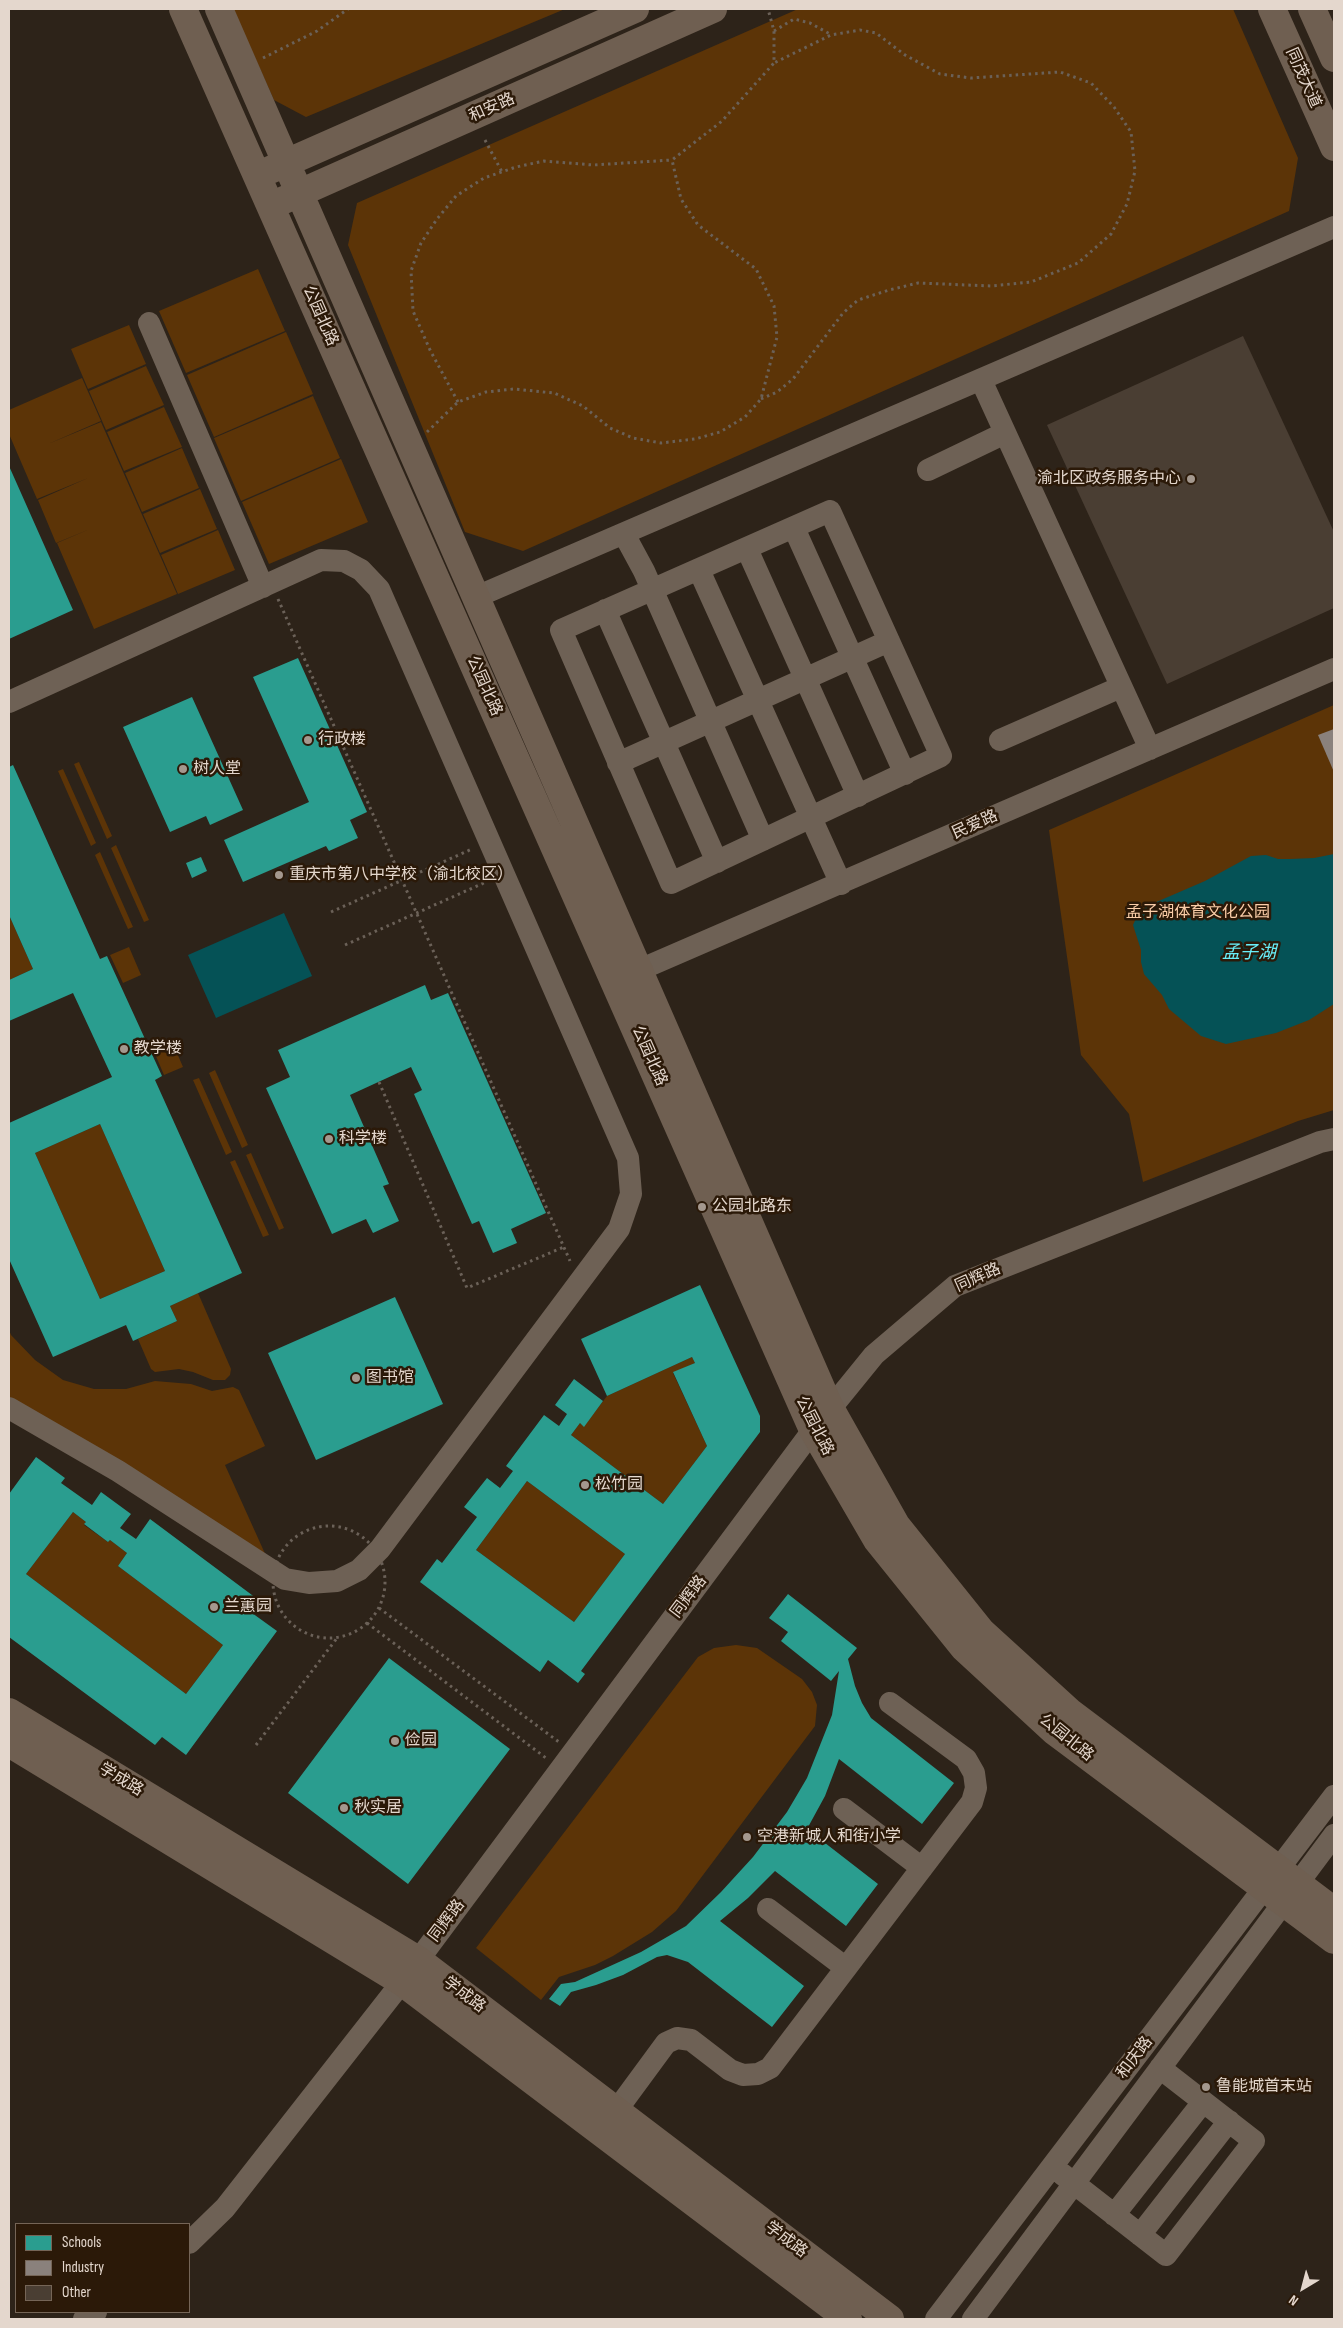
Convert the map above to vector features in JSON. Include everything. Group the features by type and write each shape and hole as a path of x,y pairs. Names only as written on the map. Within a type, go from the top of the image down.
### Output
{"main road":[{"name":"公园北路","path":"183,9 270,205 830,1408 896,1525 981,1631 1071,1713 1281,1886 1334,1940"},
{"name":"公园北路","path":"219,9 476,597 628,976 814,1430 877,1540 964,1648 1054,1731 1281,1886 1334,1911"},
{"name":"和安路","path":"257,176 635,9"},
{"name":"和安路","path":"270,205 300,194 713,9"},
{"name":"同茂大道","path":"1272,9 1334,147"},
{"path":"1312,9 1334,58"},
{"name":"学成路","path":"9,1712 418,1960 890,2319"},
{"name":"学成路","path":"9,1743 402,1982 848,2319"}],"street":[{"path":"476,597 1334,228"},
{"path":"149,324 267,585"},
{"path":"981,380 1150,750"},
{"path":"928,470 1005,433"},
{"path":"830,511 941,756 671,883 560,630 794,528 830,511"},
{"path":"794,528 905,774"},
{"path":"624,534 652,590 763,840"},
{"path":"747,549 858,796"},
{"path":"9,702 321,560 344,561 361,570 379,589 628,1158 631,1194 620,1229 380,1549 359,1570 336,1581 309,1583 286,1579 118,1471 12,1414"},
{"path":"700,570 842,884"},
{"path":"605,610 717,862"},
{"path":"618,763 889,641"},
{"name":"民爱路","path":"628,976 1334,669"},
{"path":"1000,740 1121,687"},
{"name":"同辉路","path":"190,2242 226,2208 402,1982 830,1408 874,1356 955,1286 1320,1142 1334,1139"},
{"path":"616,2110 666,2042 677,2038 691,2040 730,2070 743,2075 758,2074 770,2068 972,1802 976,1788 974,1773 966,1759 890,1703"},
{"name":"和庆路","path":"973,2319 1160,2068 1281,1886 1334,1796"},
{"path":"844,1809 922,1868"},
{"name":"和庆路","path":"936,2319 1052,2166 1281,1886 1334,1835"},
{"path":"768,1910 846,1968"},
{"path":"1052,2166 1166,2254 1254,2141 1160,2068"},
{"path":"1114,2215 1203,2102"},
{"path":"1140,2235 1229,2121"}],"path":[{"path":"244,68 317,31 348,9"},
{"path":"768,9 774,31 774,63"},
{"path":"774,31 794,19 810,23 831,35"},
{"path":"411,449 458,402 486,392 514,389 554,393 583,406 610,428 632,438 661,443 696,439 720,432 745,416 761,399 777,392 793,379 842,313 858,300 918,283 991,286 1032,282 1078,263 1111,234 1127,204 1134,171 1131,132 1114,107 1091,83 1060,72 971,78 940,74 905,55 876,33 860,30 831,35 774,63 722,122 672,160 593,165 544,162 516,166 484,178 456,196 436,219 421,243 411,271 414,310 430,350 458,402"},
{"path":"485,140 502,172"},
{"path":"672,160 681,199 698,225 756,269 774,306 776,337 761,399"},
{"path":"267,585 402,880 580,1282"},
{"path":"331,912 462,853"},
{"path":"345,944 477,886"},
{"path":"379,1082 467,1288 564,1248"},
{"path":"378,1608 567,1760"},
{"path":"367,1624 567,1760"},
{"path":"256,1745 338,1637"}],"green space":[{"path":"233,9 565,9 306,117 274,100"},
{"path":"798,9 1233,9 1298,158 1289,211 523,551 465,532 348,245 357,203"},
{"path":"258,269 285,331 186,373 159,311"},
{"path":"129,325 146,364 88,389 71,349"},
{"path":"286,332 313,394 214,437 187,375"},
{"path":"146,366 164,405 106,430 89,391"},
{"path":"82,378 101,421 48,444 101,422 177,594 94,629 57,543 90,529 56,543 38,500 88,478 37,499 9,434 9,410"},
{"path":"313,396 340,458 241,501 214,438"},
{"path":"164,407 182,447 124,471 107,432"},
{"path":"182,448 199,488 142,512 125,473"},
{"path":"341,459 368,522 269,564 242,502"},
{"path":"200,489 217,529 160,553 143,514"},
{"path":"218,530 235,570 178,594 161,555"},
{"name":"孟子湖体育文化公园","path":"1334,705 1334,1110 1298,1121 1143,1182 1129,1114 1081,1055 1049,830"},
{"path":"79,762 112,836 107,839 74,764"},
{"path":"63,769 96,843 91,846 58,771"},
{"path":"116,845 149,920 144,922 111,848"},
{"path":"100,852 133,927 128,929 95,855"},
{"path":"9,915 33,969 9,980"},
{"path":"129,947 141,975 123,983 110,955"},
{"path":"171,1039 183,1067 164,1075 152,1047"},
{"path":"215,1070 248,1145 242,1148 209,1073"},
{"path":"199,1078 232,1152 226,1155 193,1080"},
{"path":"100,1124 165,1271 100,1299 35,1153"},
{"path":"251,1153 284,1228 279,1230 246,1155"},
{"path":"235,1160 269,1235 263,1237 230,1162"},
{"path":"198,1293 231,1369 230,1375 225,1380 213,1380 179,1369 155,1372 151,1369 138,1339 177,1321 170,1306"},
{"path":"9,1330 11,1335 35,1360 63,1380 94,1389 126,1389 155,1381 191,1384 212,1391 233,1387 239,1390 265,1446 225,1465 267,1558 9,1398"},
{"path":"692,1357 695,1363 673,1373 707,1446 663,1504 571,1435 580,1423 584,1426 607,1396"},
{"path":"527,1481 625,1554 574,1622 476,1550"},
{"path":"73,1512 86,1522 84,1525 108,1542 110,1540 127,1553 118,1566 223,1645 186,1694 26,1574"},
{"path":"736,1645 757,1648 802,1679 812,1692 817,1705 815,1726 676,1911 652,1932 613,1956 595,1965 559,1977 541,2000 476,1948 698,1657 714,1648"}],"water":[{"name":"孟子湖","path":"1334,854 1334,1004 1309,1020 1276,1033 1226,1044 1201,1036 1169,1009 1162,995 1144,974 1141,950 1133,925 1138,914 1147,906 1205,881 1251,856 1266,855 1278,859 1290,859 1314,858"},
{"path":"284,913 312,976 216,1018 188,955"}],"building: Schools":[{"path":"9,466 73,610 9,639"},
{"name":"行政楼","path":"298,658 367,812 350,820 358,838 329,851 326,846 243,882 224,840 309,802 253,677"},
{"name":"树人堂","path":"192,697 243,810 210,825 206,816 170,832 123,727"},
{"name":"教学楼","path":"13,765 100,959 107,956 162,1076 155,1080 242,1273 170,1306 177,1321 133,1341 126,1325 53,1357 9,1259 9,1123 112,1077 73,993 9,1021 9,980 33,969 9,915 9,767","holes":["100,1124 165,1271 100,1299 35,1153"]},
{"path":"201,857 207,871 192,878 186,863"},
{"name":"科学楼","path":"425,985 431,1000 448,993 546,1213 511,1229 517,1243 493,1253 479,1221 472,1224 414,1094 422,1090 411,1067 350,1095 389,1184 383,1186 399,1221 373,1233 366,1219 332,1234 266,1088 290,1077 278,1050"},
{"name":"松竹园","path":"700,1285 760,1416 760,1432 581,1671 585,1674 578,1683 548,1660 540,1672 420,1582 437,1559 442,1563 477,1517 464,1507 487,1478 500,1488 513,1471 506,1466 544,1415 559,1426 567,1414 555,1405 574,1379 603,1401 584,1427 580,1423 571,1435 663,1504 707,1446 673,1372 695,1363 692,1357 607,1396 581,1339","holes":["527,1481 625,1554 574,1622 476,1550"]},
{"name":"图书馆","path":"395,1297 443,1404 316,1460 268,1353"},
{"name":"兰蕙园","path":"36,1457 65,1478 61,1483 92,1505 101,1492 131,1514 120,1528 136,1539 150,1519 260,1601 252,1613 277,1631 186,1755 162,1737 155,1745 9,1637 9,1494","holes":["73,1512 86,1522 84,1524 108,1542 110,1540 127,1553 118,1566 223,1645 186,1694 26,1574"]},
{"path":"788,1594 857,1648 848,1659 855,1686 871,1718 954,1783 922,1824 839,1759 825,1796 807,1829 878,1884 846,1926 775,1871 748,1898 720,1921 804,1986 772,2027 688,1962 667,1955 657,1957 623,1975 571,1992 560,2006 549,1999 561,1984 575,1982 641,1952 686,1926 753,1857 787,1812 807,1778 832,1715 839,1671 831,1681 781,1641 788,1632 769,1618"},
{"path":"389,1658 510,1749 408,1884 288,1793"}],"building: Industry":[{"path":"1334,729 1334,772 1318,735"}],"building: Other":[{"name":"渝北区政务服务中心","path":"1243,336 1334,532 1334,608 1167,684 1047,425"}],"place":[{"name":"渝北区政务服务中心","path":"1191,479"},
{"name":"行政楼","path":"308,740"},
{"name":"树人堂","path":"183,769"},
{"name":"重庆市第八中学校（渝北校区）","path":"279,875"},
{"name":"教学楼","path":"124,1049"},
{"name":"科学楼","path":"329,1139"},
{"name":"公园北路东","path":"702,1207"},
{"name":"图书馆","path":"356,1378"},
{"name":"松竹园","path":"585,1485"},
{"name":"兰蕙园","path":"214,1607"},
{"name":"俭园","path":"395,1741"},
{"name":"秋实居","path":"344,1808"},
{"name":"空港新城人和街小学","path":"747,1837"},
{"name":"鲁能城首末站","path":"1206,2087"}]}
